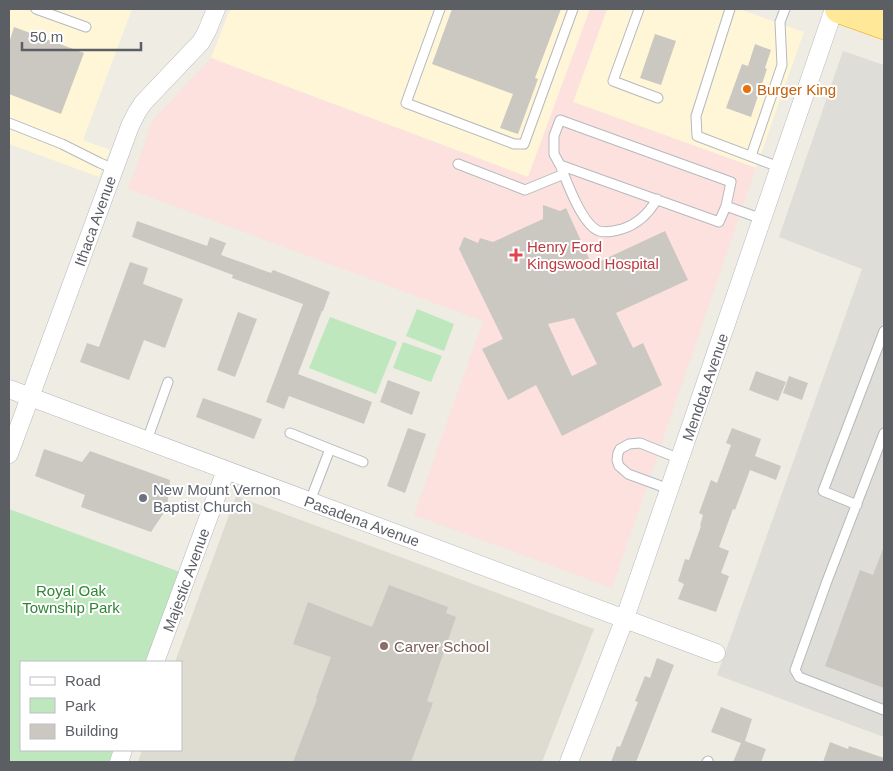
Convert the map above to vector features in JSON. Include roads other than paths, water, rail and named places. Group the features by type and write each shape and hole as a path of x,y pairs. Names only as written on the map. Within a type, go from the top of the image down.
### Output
{"highway":[{"path":"839,9 884,25"}],"street":[{"name":"Ithaca Avenue","path":"9,454 130,126 143,103 201,42 216,9"},
{"name":"Mendota Avenue","path":"569,762 625,618 834,9"},
{"name":"Pasadena Avenue","path":"9,389 716,653"},
{"name":"Majestic Avenue","path":"155,661 226,470"}],"lane":[{"path":"36,9 86,28"},
{"path":"440,9 406,103 514,144 524,144 573,9"},
{"path":"639,9 613,81 658,98"},
{"path":"730,9 696,116 698,136 779,167"},
{"path":"751,156 782,66 780,22 785,9"},
{"path":"458,164 525,190 562,170 657,199 719,222 726,206 732,182 560,120 554,136 554,154 562,170 573,197 586,221 598,230 610,232 632,226 650,212 657,199"},
{"path":"9,124 62,144 114,168"},
{"path":"726,206 762,219"},
{"path":"857,505 823,491 884,331"},
{"path":"147,440 168,382"},
{"path":"290,433 363,462"},
{"path":"884,433 795,670 799,677 884,710"},
{"path":"669,489 628,474 619,466 616,460 618,453 620,449 629,444 640,444 680,459"},
{"path":"310,501 330,449"}],"place":[{"name":"Burger King","path":"747,89"},
{"name":"Henry Ford Kingswood Hospital","path":"516,255"},
{"name":"New Mount Vernon Baptist Church","path":"143,498"},
{"name":"Carver School","path":"384,646"}],"park label":[{"name":"Royal Oak Township Park","path":"71,598"}]}
